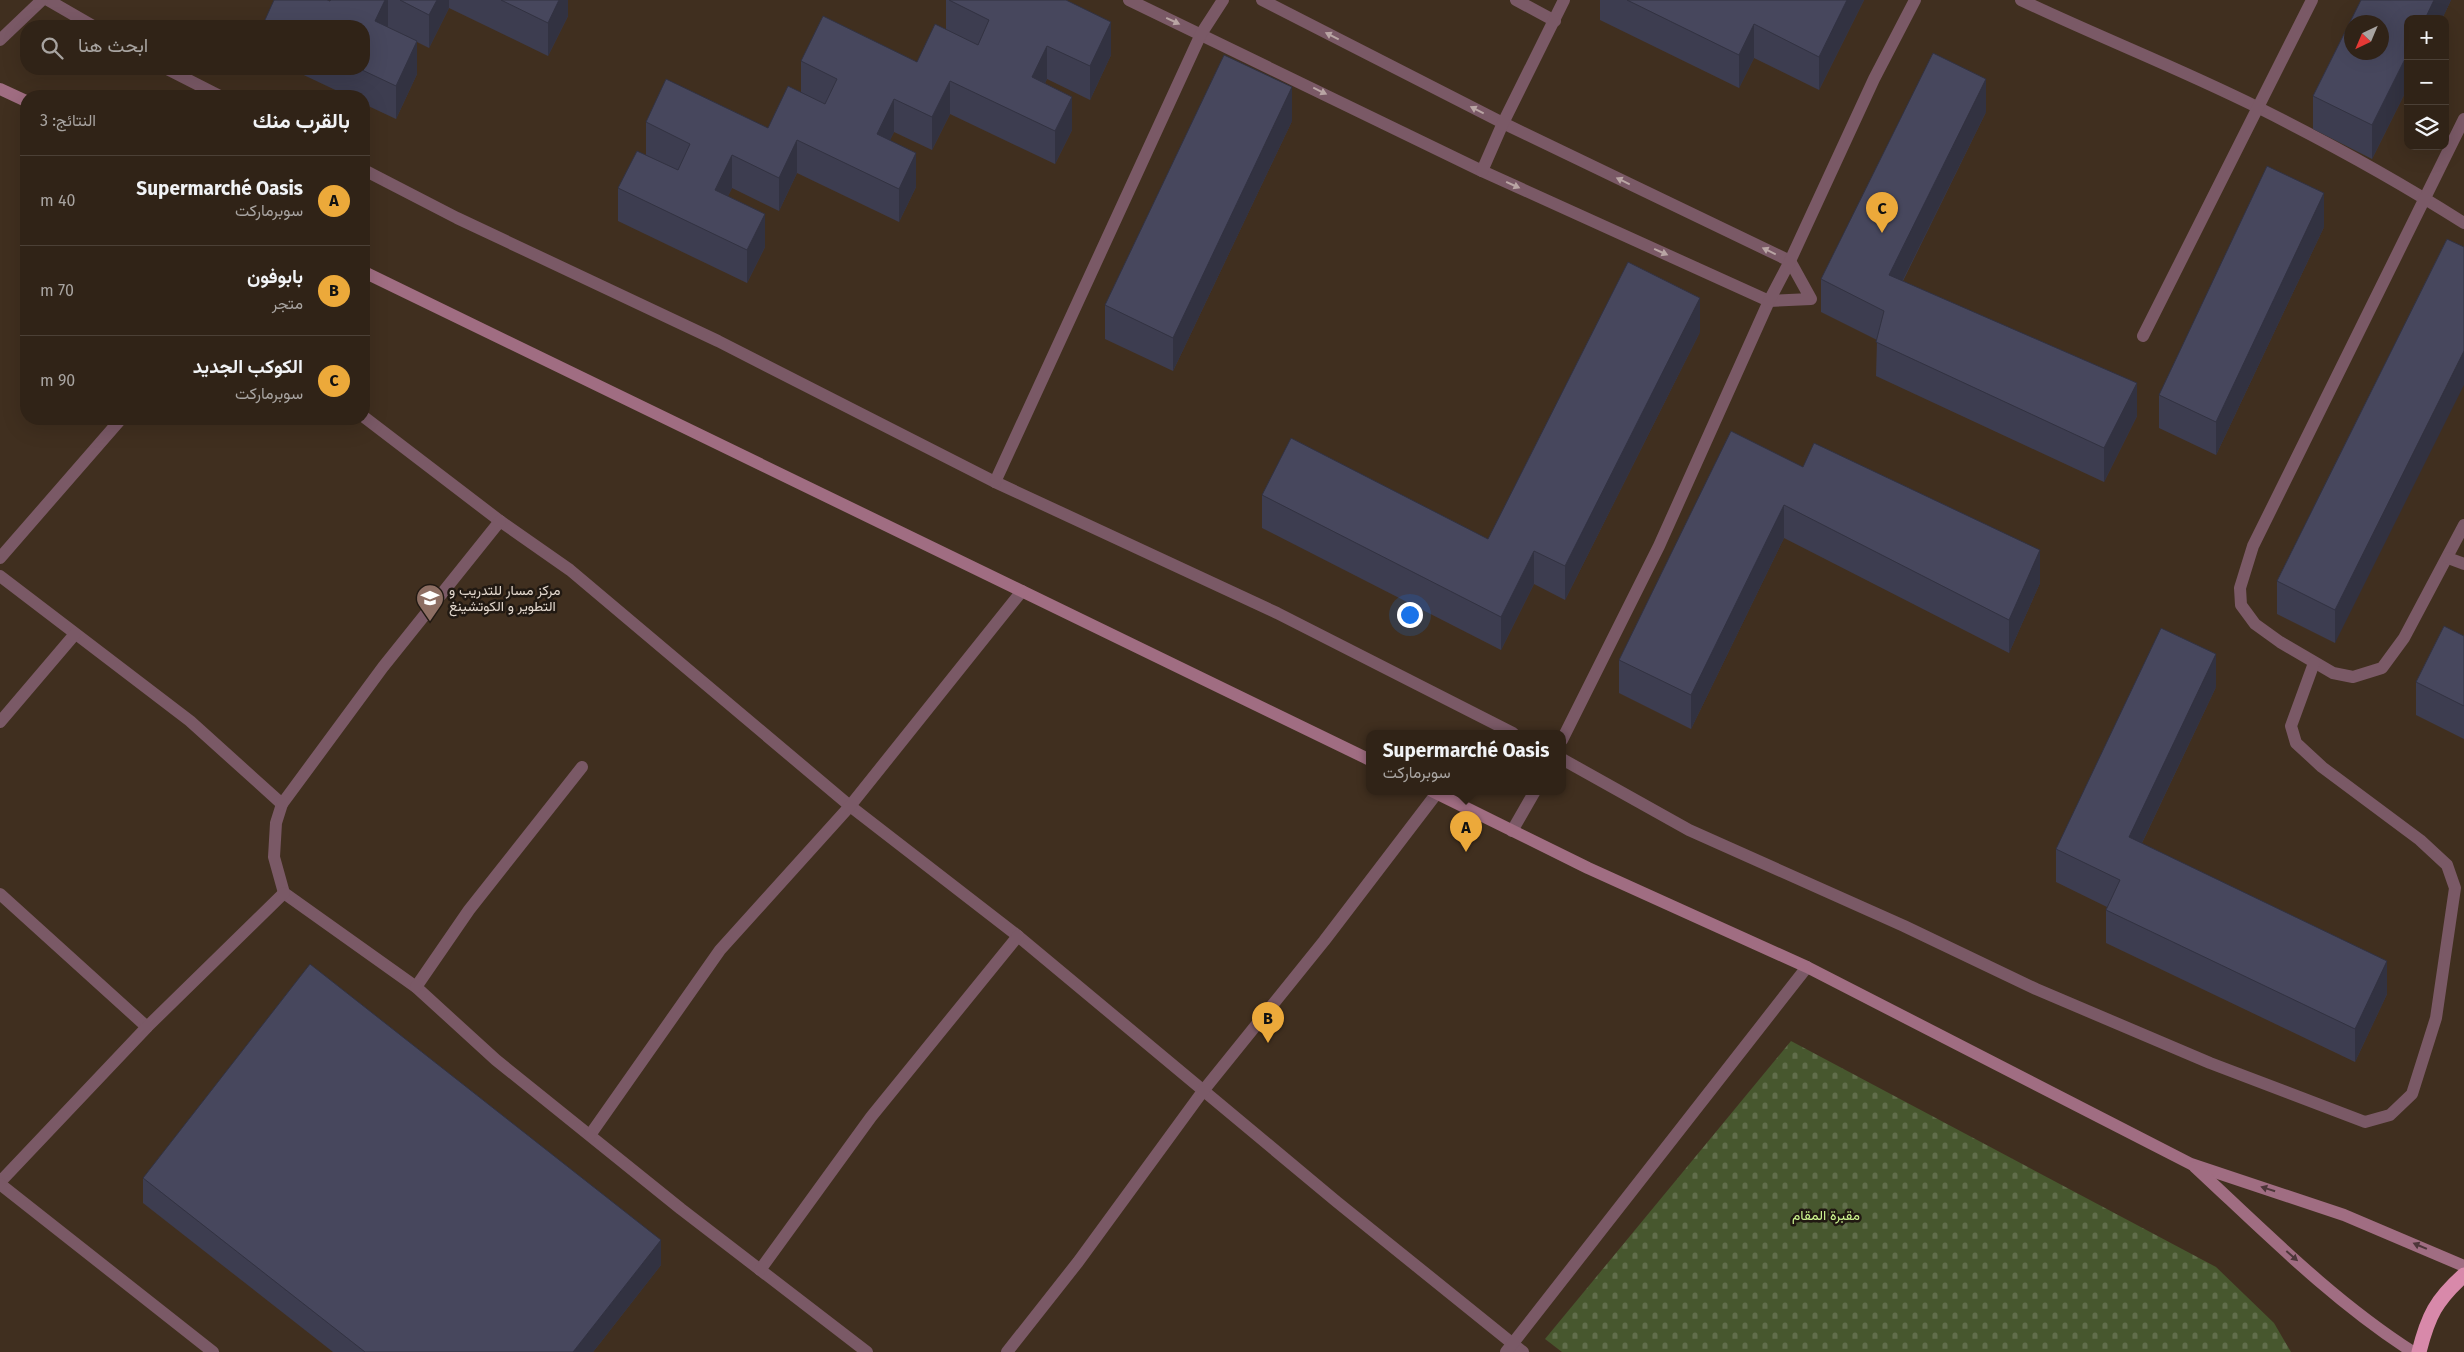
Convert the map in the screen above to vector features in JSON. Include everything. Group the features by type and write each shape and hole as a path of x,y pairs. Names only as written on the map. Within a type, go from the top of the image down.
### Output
{"highway":[{"path":"2419,1352 2426,1322 2445,1292 2464,1275"}],"street":[{"path":"21,20 42,0"},
{"path":"48,0 83,20"},
{"path":"1129,0 1482,171 1769,301 1811,299 1790,261 1503,123 1262,0"},
{"path":"995,482 1201,34 1223,0"},
{"path":"1516,0 1555,21"},
{"path":"1482,171 1503,123 1564,0"},
{"path":"1566,732 1659,546 1769,301 1790,261 1874,79 1915,0"},
{"path":"2020,0 2258,107 2336,148 2464,223"},
{"path":"2143,336 2312,0"},
{"path":"0,40 20,21"},
{"path":"179,75 208,90"},
{"path":"0,89 20,98"},
{"path":"2464,119 2253,546 2240,588 2240,605 2256,624 2280,642 2333,672 2352,677 2382,668 2404,638 2464,525"},
{"path":"370,173 457,218 718,341 995,482 1277,613 1507,730"},
{"path":"370,275 1366,758"},
{"path":"370,422 500,521 570,570 850,806 1018,936 1509,1348 1523,1352"},
{"path":"0,558 116,425"},
{"path":"500,521 383,667 282,804 276,823 274,857 284,893 416,987 496,1060 760,1270 867,1352"},
{"path":"2448,558 2464,564"},
{"path":"0,576 190,721 282,804"},
{"path":"590,1135 720,950 850,806 1022,591"},
{"path":"0,722 74,634"},
{"path":"1566,761 1689,830 1904,926 2036,989 2210,1062 2365,1122 2390,1115 2412,1094 2436,1018 2460,888 2447,865 2420,840 2322,767 2296,743 2291,726 2314,662"},
{"path":"416,987 469,910 582,767"},
{"path":"1007,1352 1078,1262 1203,1091 1324,941 1433,795"},
{"path":"1441,795 1512,831 1807,967 2191,1164 2344,1215 2464,1266"},
{"path":"1512,831 1533,795"},
{"path":"213,1352 0,1183 146,1027 284,893"},
{"path":"0,894 146,1027"},
{"path":"760,1270 871,1117 1018,936"},
{"path":"1509,1348 1807,967"},
{"path":"2191,1164 2343,1299 2383,1332 2413,1352"}],"green space":[{"name":"مقبرة المقام","path":"1791,1041 2216,1267 2274,1323 2291,1352 1562,1352 1545,1339"}],"building":[{"path":"274,0 385,0 375,21 417,41 396,86 370,74 370,20 265,20"},
{"path":"400,0 437,0 429,15"},
{"path":"501,0 559,0 548,23"},
{"path":"949,0 1066,0 1111,22 1090,66 1047,46 1032,77 1072,97 1055,131 950,81 932,117 894,99 877,134 916,153 899,189 797,140 779,178 732,155 715,190 765,214 747,250 618,188 637,151 678,170 690,144 646,122 666,79 768,128 788,86 825,104 837,79 801,61 823,16 917,62 935,24 978,45 989,20"},
{"path":"1627,0 1847,0 1819,57 1754,24 1739,55"},
{"path":"2361,0 2434,0 2427,15 2404,15 2404,61 2372,125 2313,96 2344,34 2344,60 2389,60 2389,15 2354,15"},
{"path":"1933,53 1986,79 1889,275 2137,383 2104,448 1876,342 1884,311 1821,279"},
{"path":"1224,55 1292,87 1173,338 1105,305"},
{"path":"2267,166 2324,193 2216,422 2159,395"},
{"path":"2447,239 2464,247 2464,351 2335,610 2277,581"},
{"path":"1628,262 1700,298 1565,566 1534,551 1501,617 1262,495 1291,438 1488,539"},
{"path":"1731,431 1803,467 1814,443 2040,550 2009,620 1784,505 1691,695 1619,660"},
{"path":"2444,626 2464,636 2464,706 2416,682"},
{"path":"2161,628 2216,654 2129,837 2387,961 2355,1029 2106,910 2120,880 2056,849"},
{"path":"310,964 661,1240 573,1352 365,1352 143,1178"}],"place":[{"name":"الكوكب الجديد","path":"1882,233"},
{"name":"مركز مسار للتدريب و التطوير و الكوتشينغ","path":"430,622"},
{"name":"Supermarché Oasis","path":"1466,852"},
{"name":"بابوفون","path":"1268,1043"}]}
